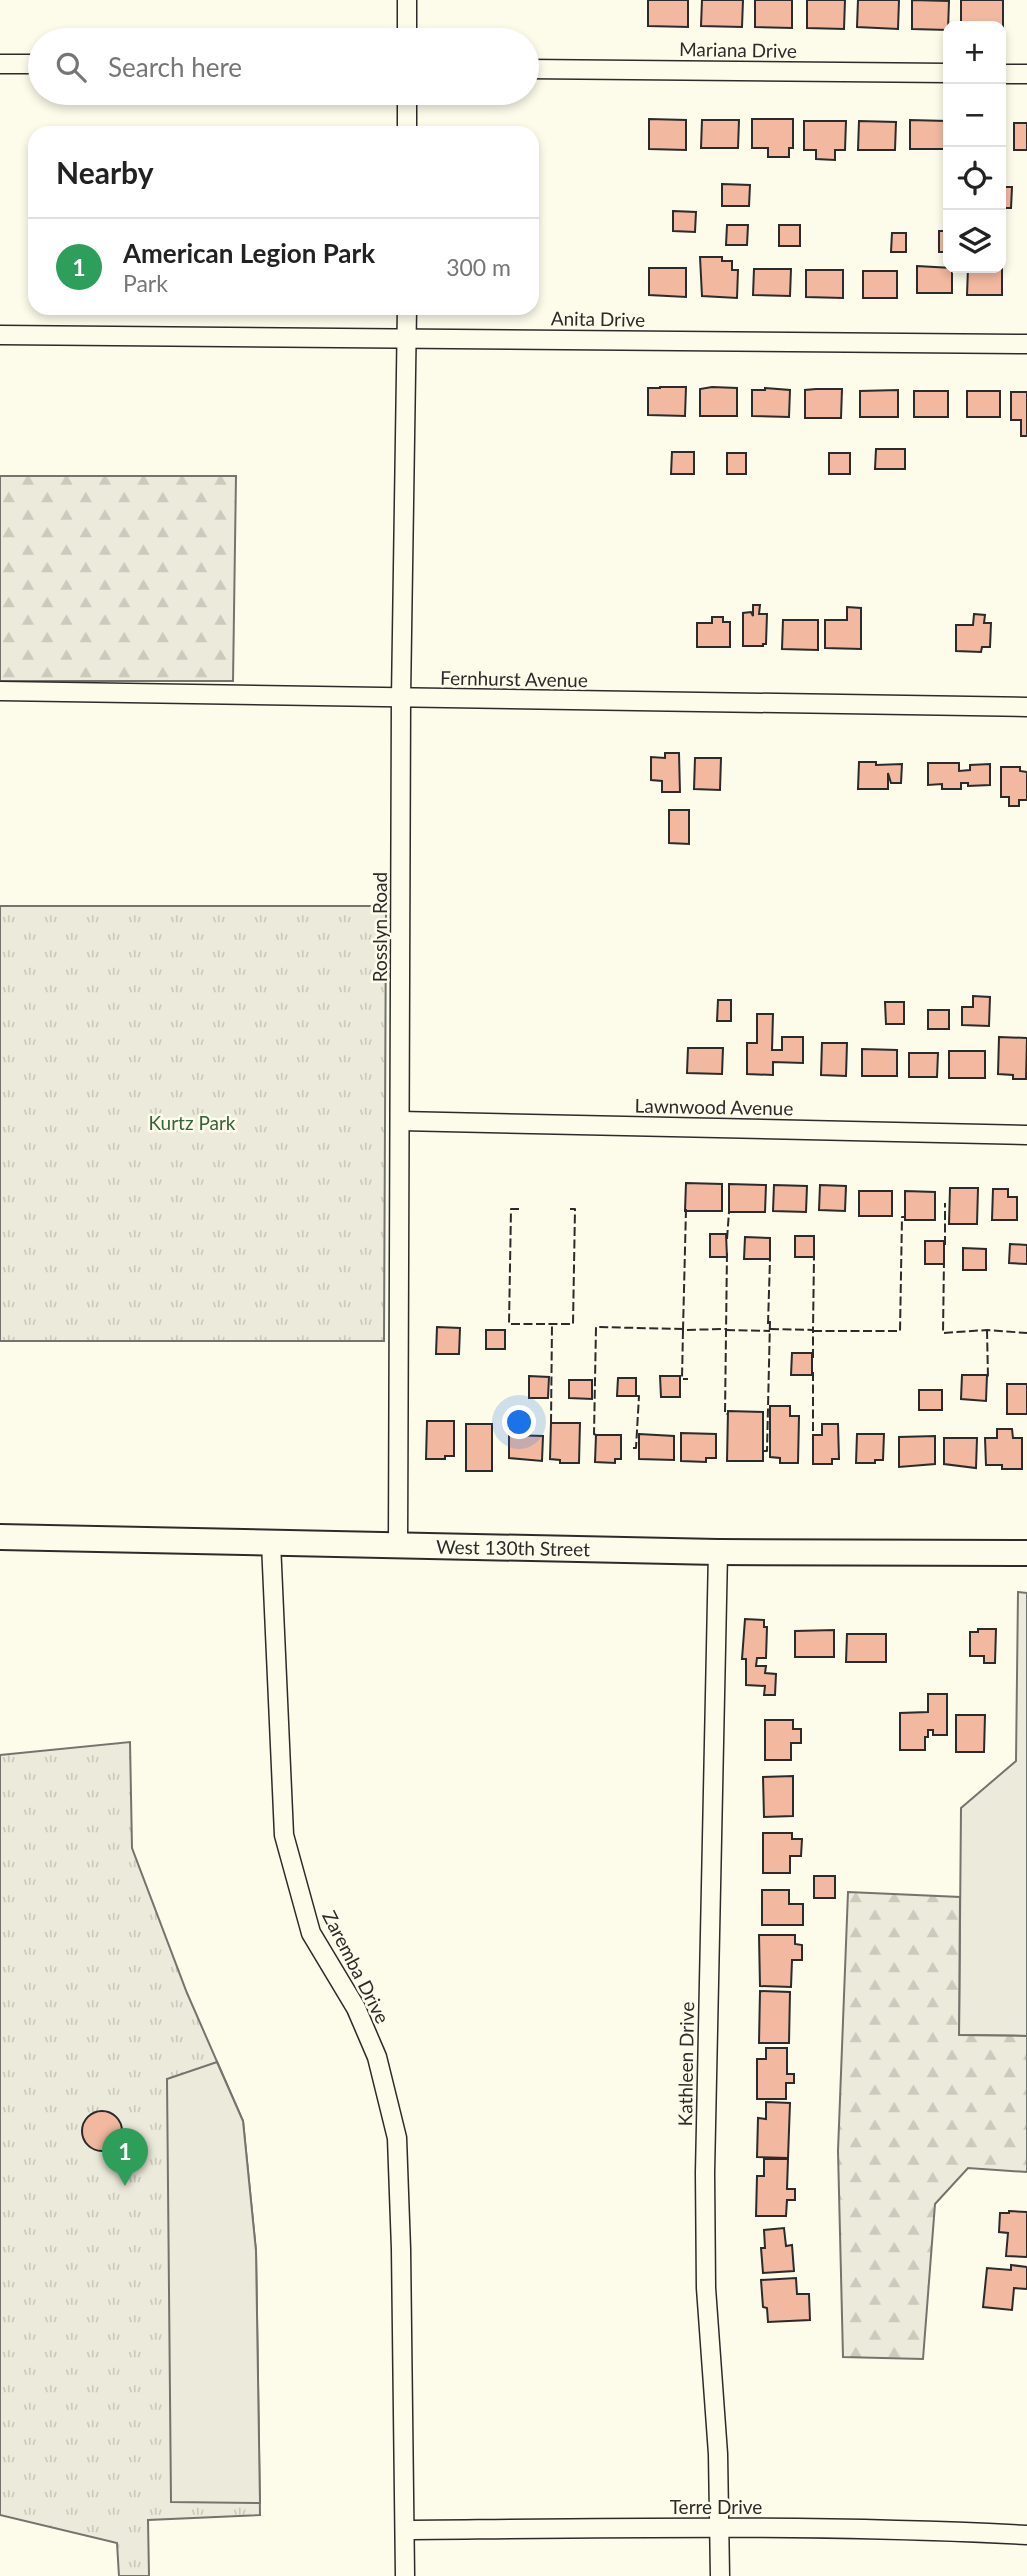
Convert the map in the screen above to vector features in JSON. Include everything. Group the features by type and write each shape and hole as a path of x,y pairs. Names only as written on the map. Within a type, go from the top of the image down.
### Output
{"main road":[{"name":"West 130th Street","path":"0,1537 718,1552 1027,1553"}],"street":[{"path":"407,0 407,28"},
{"path":"0,64 28,64"},
{"name":"Mariana Drive","path":"539,68 943,73"},
{"path":"1006,74 1027,74"},
{"path":"407,105 407,126"},
{"name":"Rosslyn Road","path":"398,1546 401,698 407,315"},
{"name":"Anita Drive","path":"0,335 1027,344"},
{"name":"Fernhurst Avenue","path":"0,691 1027,707"},
{"name":"Lawnwood Avenue","path":"401,1121 1027,1135"},
{"name":"Zaremba Drive","path":"271,1543 284,1835 312,1933 356,2008 377,2057 397,2138 405,2576"},
{"name":"Kathleen Drive","path":"718,1552 705,2172 706,2288 715,2404 720,2576"},
{"name":"Terre Drive","path":"405,2530 720,2527 948,2530 1027,2535"}],"green space":[{"path":"0,476 236,476 233,681 0,681"},
{"name":"Kurtz Park","path":"0,906 386,906 384,1341 0,1341"},
{"path":"1018,1592 1027,1593 1027,2036 959,2035 961,1808 1016,1761"},
{"path":"130,1742 132,1848 187,1993 243,2121 256,2251 260,2515 148,2520 149,2576 119,2576 117,2543 0,2515 0,1755"},
{"path":"848,1892 960,1897 959,2035 1027,2036 1027,2172 968,2168 935,2204 923,2359 843,2357 838,2151"}],"shaded area":[{"path":"217,2062 243,2121 256,2251 260,2503 171,2502 167,2079"}],"building":[{"path":"648,0 688,0 688,27 648,26"},
{"path":"702,0 743,0 742,27 701,26"},
{"path":"755,0 792,0 792,28 755,27"},
{"path":"807,0 845,0 844,29 807,28"},
{"path":"858,0 899,0 898,29 857,27"},
{"path":"912,0 949,1 948,21 943,21 943,30 912,29"},
{"path":"961,0 1003,0 1003,21 961,21"},
{"path":"649,119 686,120 686,150 649,149"},
{"path":"752,119 793,119 793,148 789,148 789,157 768,157 768,148 752,148"},
{"path":"702,120 739,120 738,148 701,148"},
{"path":"910,120 943,121 943,149 910,149"},
{"path":"804,121 846,121 845,150 835,150 835,160 816,159 816,150 804,150"},
{"path":"859,121 896,122 895,150 858,150"},
{"path":"1014,123 1027,123 1027,150 1014,150"},
{"path":"722,184 750,185 749,206 722,206"},
{"path":"1006,187 1012,187 1011,208 1006,208"},
{"path":"673,211 696,212 695,232 673,231"},
{"path":"727,225 748,225 747,245 726,245"},
{"path":"779,225 800,225 800,246 779,246"},
{"path":"939,231 943,231 943,252 939,252"},
{"path":"892,233 906,233 906,252 891,252"},
{"path":"700,257 722,257 722,261 732,261 732,270 738,270 737,298 702,296"},
{"path":"917,266 943,267 943,273 952,273 952,293 917,293"},
{"path":"649,268 686,268 686,297 649,295"},
{"path":"754,269 791,269 790,296 753,295"},
{"path":"806,270 843,270 843,298 806,297"},
{"path":"863,271 897,271 897,298 863,298"},
{"path":"968,273 1002,273 1002,295 967,295"},
{"path":"686,387 685,416 648,415 648,388"},
{"path":"737,388 737,416 700,416 700,389"},
{"path":"842,389 841,418 805,418 805,390"},
{"path":"752,390 790,390 789,417 752,416"},
{"path":"898,390 898,417 860,417 860,391"},
{"path":"914,391 948,391 948,417 914,417"},
{"path":"967,391 1000,391 1000,417 967,417"},
{"path":"1011,392 1027,392 1027,436 1021,436 1021,420 1011,420"},
{"path":"876,449 905,449 905,469 875,469"},
{"path":"672,452 694,452 694,474 671,474"},
{"path":"727,453 746,453 746,474 727,474"},
{"path":"829,453 850,453 850,474 829,474"},
{"path":"753,605 760,605 759,614 767,614 766,644 743,646 743,613 751,612 753,616"},
{"path":"847,607 861,608 861,649 825,648 825,620 847,620"},
{"path":"974,614 985,615 984,623 991,623 990,647 982,647 981,652 956,651 956,625 973,625"},
{"path":"712,617 723,617 723,622 730,622 730,647 697,647 697,623 712,623"},
{"path":"783,620 818,620 818,650 782,649"},
{"path":"665,753 679,753 680,792 662,792 662,781 651,780 651,757 665,758"},
{"path":"695,758 721,758 720,790 694,789"},
{"path":"859,762 876,762 876,765 902,764 901,783 891,783 888,773 888,789 858,789"},
{"path":"928,763 959,763 959,771 970,770 970,765 990,764 990,785 968,786 968,783 961,783 961,789 942,789 942,784 928,785"},
{"path":"1001,767 1020,767 1020,771 1027,772 1027,800 1019,800 1019,806 1009,806 1009,797 1001,797"},
{"path":"669,810 689,810 689,844 669,843"},
{"path":"973,996 990,997 989,1026 962,1025 962,1007 973,1007"},
{"path":"718,1000 731,1000 731,1021 717,1021"},
{"path":"885,1002 904,1002 904,1024 886,1024"},
{"path":"928,1010 949,1010 949,1029 928,1029"},
{"path":"757,1014 773,1014 772,1050 782,1050 782,1037 803,1037 803,1063 773,1062 773,1075 747,1074 747,1043 757,1043"},
{"path":"999,1037 1027,1038 1026,1079 1013,1079 1013,1075 998,1074"},
{"path":"822,1043 847,1043 846,1076 821,1075"},
{"path":"688,1048 723,1048 722,1074 687,1073"},
{"path":"862,1049 897,1050 897,1076 862,1076"},
{"path":"949,1051 985,1051 985,1078 949,1078"},
{"path":"909,1053 938,1053 937,1077 909,1077"},
{"path":"686,1183 722,1184 722,1211 685,1211"},
{"path":"729,1184 766,1185 765,1212 729,1212"},
{"path":"774,1185 807,1186 806,1212 773,1211"},
{"path":"820,1185 846,1186 845,1211 819,1210"},
{"path":"950,1188 978,1188 977,1224 949,1224"},
{"path":"993,1189 1008,1189 1008,1197 1017,1197 1017,1220 992,1220"},
{"path":"859,1191 892,1191 892,1216 859,1216"},
{"path":"905,1191 935,1192 935,1220 905,1220"},
{"path":"710,1234 726,1234 727,1257 710,1257"},
{"path":"795,1236 814,1236 814,1257 795,1257"},
{"path":"745,1237 770,1238 770,1259 744,1259"},
{"path":"925,1241 944,1241 944,1264 925,1264"},
{"path":"1010,1244 1027,1245 1027,1264 1009,1263"},
{"path":"963,1248 986,1249 986,1270 963,1270"},
{"path":"437,1327 460,1328 459,1354 436,1354"},
{"path":"486,1330 505,1330 505,1349 486,1349"},
{"path":"792,1353 812,1353 812,1375 791,1375"},
{"path":"962,1375 987,1375 986,1401 961,1399"},
{"path":"529,1376 549,1377 548,1398 529,1398"},
{"path":"660,1376 680,1376 680,1397 661,1397"},
{"path":"618,1378 636,1378 636,1396 617,1396"},
{"path":"569,1380 592,1380 592,1399 569,1398"},
{"path":"1007,1384 1027,1384 1027,1414 1007,1414"},
{"path":"919,1390 942,1390 942,1410 919,1410"},
{"path":"770,1406 790,1406 790,1416 799,1416 798,1463 780,1463 780,1458 770,1457"},
{"path":"728,1411 763,1412 763,1461 727,1461"},
{"path":"427,1421 454,1421 454,1456 426,1459"},
{"path":"551,1423 580,1423 579,1463 560,1463 560,1460 550,1459"},
{"path":"466,1424 492,1424 492,1471 466,1471"},
{"path":"822,1424 838,1424 839,1459 832,1459 832,1464 813,1464 813,1435 822,1435"},
{"path":"997,1429 1012,1429 1013,1438 1022,1438 1022,1469 1002,1469 1002,1465 986,1465 985,1438 997,1438"},
{"path":"681,1433 716,1434 716,1458 706,1458 706,1462 681,1461"},
{"path":"639,1434 674,1436 674,1460 639,1459"},
{"path":"857,1434 884,1434 883,1460 856,1463"},
{"path":"509,1435 543,1436 542,1461 509,1458"},
{"path":"596,1435 621,1435 621,1459 615,1459 615,1463 595,1462"},
{"path":"935,1436 935,1464 899,1467 899,1437"},
{"path":"944,1438 977,1438 976,1468 944,1464"},
{"path":"745,1619 764,1620 764,1627 767,1627 766,1658 757,1658 756,1666 766,1666 765,1673 776,1674 775,1695 764,1695 765,1686 746,1685 746,1659 742,1659"},
{"path":"978,1629 996,1629 995,1663 984,1663 984,1656 970,1656 970,1632 978,1632"},
{"path":"834,1630 834,1657 795,1657 795,1631"},
{"path":"847,1634 886,1634 886,1662 846,1662"},
{"path":"928,1694 947,1694 947,1735 933,1735 933,1730 928,1730 925,1750 900,1750 900,1713 928,1712"},
{"path":"956,1715 985,1715 984,1752 956,1752"},
{"path":"765,1720 793,1720 793,1729 801,1729 801,1743 791,1743 791,1760 765,1760"},
{"path":"793,1776 793,1816 764,1817 763,1777"},
{"path":"763,1833 792,1833 792,1839 802,1839 801,1856 790,1856 790,1873 763,1873"},
{"path":"814,1876 835,1876 835,1898 814,1898"},
{"path":"762,1890 789,1890 789,1904 803,1904 803,1925 762,1925"},
{"path":"759,1935 795,1935 795,1944 802,1945 802,1960 792,1960 791,1987 760,1986"},
{"path":"760,1991 790,1992 789,2043 759,2043"},
{"path":"766,2048 787,2048 787,2074 794,2074 794,2083 786,2083 786,2099 757,2099 757,2059 766,2059"},
{"path":"766,2102 790,2103 788,2158 757,2157 758,2118 766,2119"},
{"path":"102,2111 110,2112 116,2117 121,2123 121,2139 116,2145 110,2150 102,2151 94,2150 88,2145 83,2139 82,2131 83,2123 88,2117 94,2112"},
{"path":"764,2159 788,2159 787,2189 795,2189 795,2200 787,2200 786,2216 756,2216 757,2176 764,2176"},
{"path":"1027,2212 1027,2257 1006,2256 1008,2233 999,2232 1000,2213"},
{"path":"784,2228 786,2246 792,2245 794,2271 763,2273 761,2248 765,2248 764,2230"},
{"path":"1011,2265 1027,2267 1027,2289 1014,2288 1012,2310 983,2307 987,2268 1011,2270"},
{"path":"796,2278 797,2294 809,2294 810,2320 768,2322 767,2308 763,2307 761,2280"}],"fence":[{"path":"945,1203 945,1245"},
{"path":"519,1209 511,1209 509,1324 573,1324 575,1209 570,1209"},
{"path":"686,1209 683,1330 726,1329"},
{"path":"727,1239 729,1212"},
{"path":"813,1331 900,1331 902,1217 905,1217"},
{"path":"727,1253 725,1414 728,1414"},
{"path":"770,1329 813,1330 814,1257"},
{"path":"768,1324 770,1259"},
{"path":"944,1259 943,1333 987,1330 1027,1333"},
{"path":"763,1451 767,1451 770,1321"},
{"path":"551,1423 552,1324"},
{"path":"596,1435 596,1327 683,1329"},
{"path":"683,1330 682,1379 688,1379"},
{"path":"726,1330 770,1331"},
{"path":"813,1330 813,1358"},
{"path":"987,1330 988,1378"},
{"path":"813,1372 813,1436"},
{"path":"633,1448 636,1448 639,1396 636,1396"}],"place":[{"name":"American Legion Park","path":"125,2186"}]}
